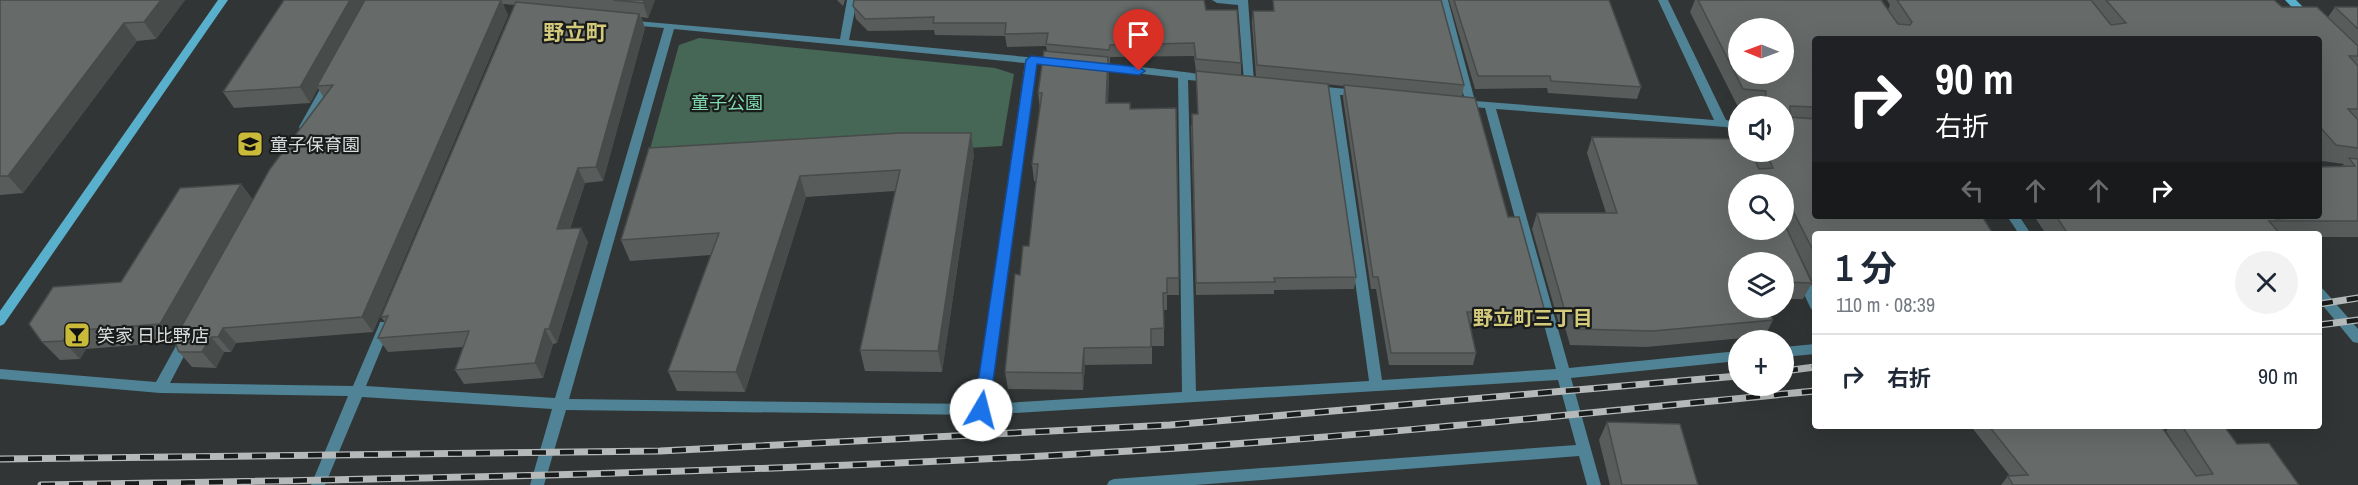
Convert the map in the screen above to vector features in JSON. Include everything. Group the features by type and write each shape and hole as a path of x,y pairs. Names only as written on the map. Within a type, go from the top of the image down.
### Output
{"street":[{"path":"0,321 223,0"},
{"path":"844,42 852,0"},
{"path":"1078,64 1243,82 1243,1 1217,0"},
{"path":"1443,0 1471,104"},
{"path":"1663,0 1728,120"},
{"path":"2290,0 2315,25"},
{"path":"623,21 1066,63"},
{"path":"537,485 670,26"},
{"path":"981,410 1031,60"},
{"path":"299,136 334,73"},
{"path":"1183,75 1189,395"},
{"path":"1302,88 1368,94"},
{"path":"1334,91 1376,385"},
{"path":"1448,102 1728,124"},
{"path":"1490,106 1594,485"},
{"path":"1797,268 1812,300"},
{"path":"2322,296 2358,338"},
{"path":"318,485 389,315"},
{"path":"160,388 194,325"},
{"path":"1794,351 1812,349"},
{"path":"0,374 160,388 357,391 560,404 981,410 1189,395 1563,374 1728,357"},
{"path":"1114,485 1584,450"}],"green space":[{"name":"童子公園","path":"699,38 995,68 1014,74 1002,146 645,167 679,45"}],"building":[{"path":"0,0 161,0 144,22 124,23 8,176 0,176"},
{"path":"284,0 350,0 300,87 223,92"},
{"path":"365,0 501,0 362,317 223,328 218,337 211,337 202,352 179,352 174,340 270,169 333,85 317,86"},
{"path":"613,0 644,0 643,3"},
{"path":"854,0 1204,0 1206,10 1237,10 1241,63 1196,59 1194,43 1110,45 1109,50 1046,44 1048,33 1005,34 1006,23 933,23 934,17 865,19 853,6"},
{"path":"1273,0 1441,0 1464,85 1257,65 1253,11 1274,11"},
{"path":"1454,0 1609,0 1641,87 1551,81 1550,76 1478,76"},
{"path":"1698,0 1881,0 1898,24 1910,25 1912,22 1897,0 2091,0 2111,25 2126,23 2106,0 2274,0 2282,7 2317,7 2358,46 2358,56 2349,56 2358,66 2358,109 2348,109 2358,120 2358,148 2336,145 2322,129 2322,36 1812,36 1812,107 1794,106 1794,96 1766,96 1766,91 1743,89 1740,84 1794,84 1794,18 1728,18 1728,59"},
{"path":"516,2 639,14 596,167 578,168 557,229 581,228 549,329 545,329 535,363 455,370 469,331 378,338 388,316 381,317"},
{"path":"2335,7 2358,7 2358,29"},
{"path":"1044,51 1108,57 1106,103 1130,103 1130,109 1176,108 1179,278 1167,278 1167,293 1163,293 1164,328 1151,329 1151,347 1084,348 1082,373 1005,372 1015,274 1020,275 1023,246 1029,246 1038,164 1032,164 1042,93 1038,93"},
{"path":"1196,71 1328,84 1356,277 1274,278 1275,282 1196,283 1192,114 1198,114"},
{"path":"1344,85 1475,98 1508,217 1519,217 1545,312 1467,312 1476,353 1391,353 1378,277 1373,277"},
{"path":"1794,117 1812,119 1812,219 1984,219 1991,231 1812,231 1812,248 1794,213 1794,174 1728,174 1728,240 1792,240 1812,283 1794,282 1794,252 1728,252 1728,318 1772,318 1773,320 1653,331 1576,329 1570,308 1564,308 1537,213 1617,213 1592,137 1728,139 1728,162 1756,162 1759,169 1773,168 1770,162 1794,162"},
{"path":"900,133 971,133 938,351 860,350 900,170 800,176 736,372 668,371 719,233 621,240 649,148"},
{"path":"2349,158 2358,159 2358,221 2269,221 2277,231 2066,231 2058,219 2322,219 2322,167 2355,166"},
{"path":"241,184 160,324 69,331 63,341 42,342 29,324 53,287 121,282 180,188"},
{"path":"1607,422 1680,424 1698,485 1622,485"},
{"path":"1991,429 2163,429 2196,476 2213,474 2184,429 2226,429 2237,444 2269,443 2299,485 2013,485 2008,476 2028,475"}],"railway":[{"path":"2322,304 2358,298"},
{"path":"2322,325 2358,320"},
{"path":"1794,370 1812,367"},
{"path":"0,459 660,451 1170,425 1728,377"},
{"path":"41,485 586,474 994,459 1302,439 1812,391"}],"place":[{"name":"童子保育園","path":"250,144"},
{"name":"笑家 日比野店","path":"77,335"}],"district":[{"name":"野立町","path":"575,32"},
{"name":"野立町三丁目","path":"1533,317"}],"route":[{"path":"981,410 1031,60 1139,71"}]}
